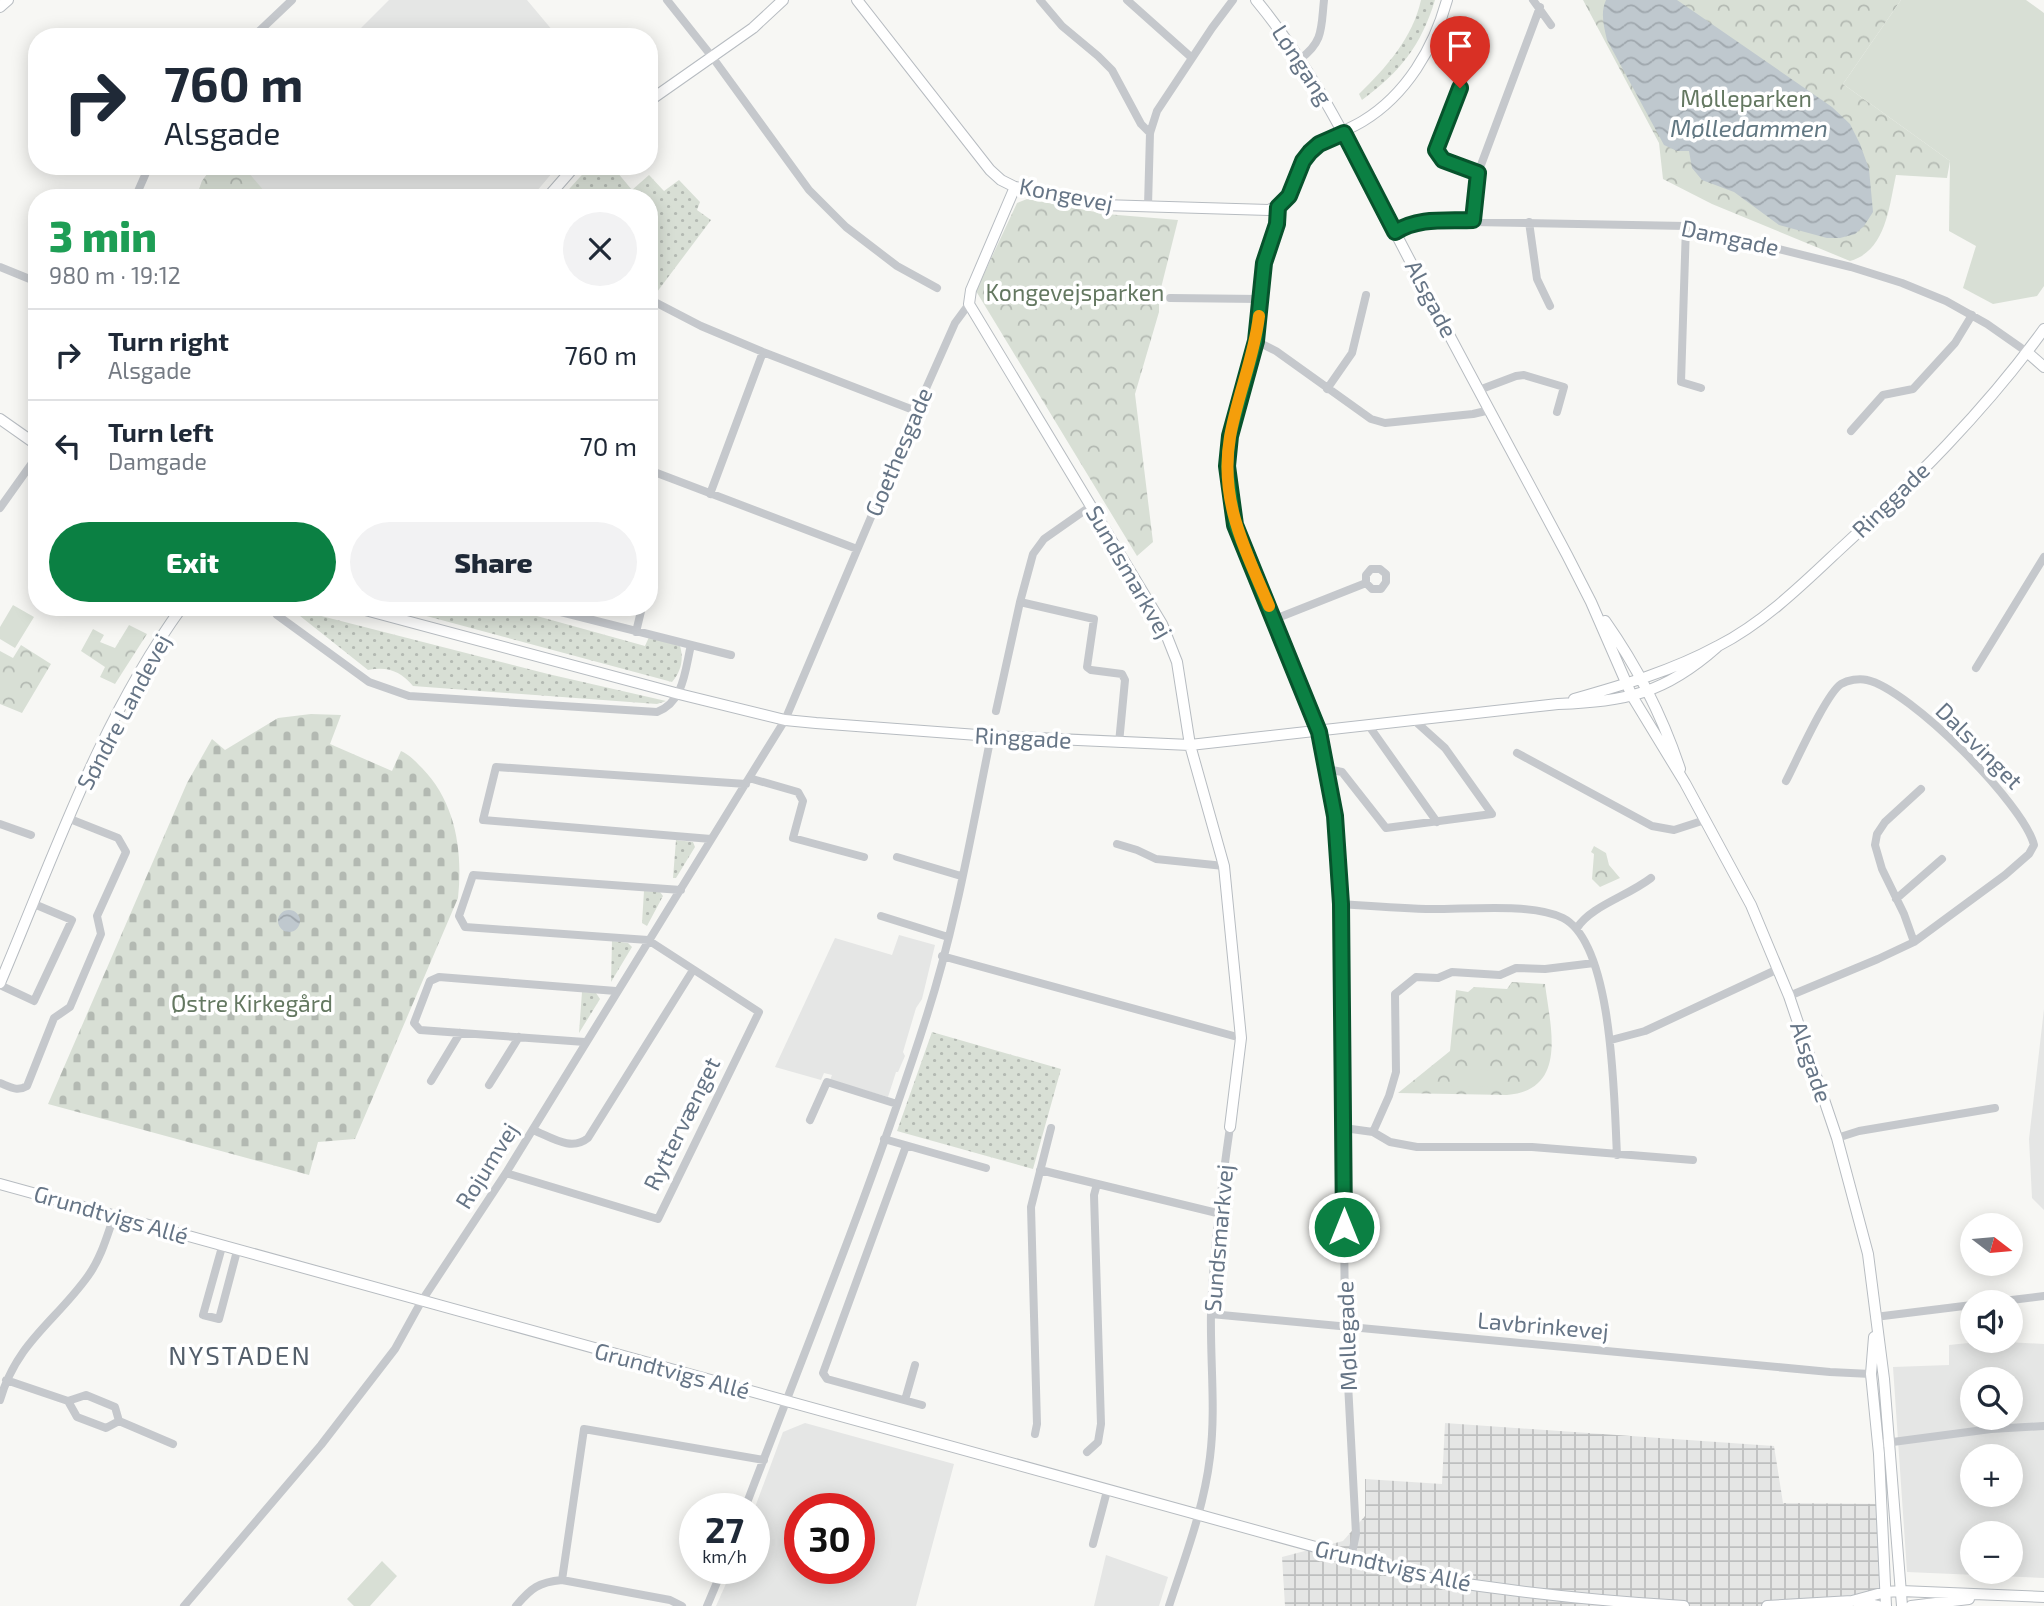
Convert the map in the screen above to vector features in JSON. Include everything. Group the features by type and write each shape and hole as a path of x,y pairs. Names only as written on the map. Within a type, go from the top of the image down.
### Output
{"street":[{"path":"0,7 8,0"},
{"path":"262,28 292,0"},
{"path":"667,0 713,58 809,190 846,227 897,267 937,288"},
{"path":"658,95 753,28 783,0"},
{"name":"Kongevej","path":"857,0 990,170 1014,187 1102,205 1269,210 1278,207"},
{"path":"1040,0 1062,26 1112,70 1141,124 1150,132"},
{"path":"1127,0 1192,58"},
{"path":"1148,206 1150,132 1157,111 1233,0"},
{"name":"Løngang","path":"1256,0 1279,27 1344,133"},
{"path":"1300,59 1317,44 1324,0"},
{"name":"Møllegade","path":"1351,1558 1356,1534 1345,1327 1341,904 1335,816 1319,732 1235,525 1227,466 1230,436 1256,341 1264,263 1277,224 1278,207 1289,196 1303,161 1310,152 1386,104 1414,71 1436,34 1447,0"},
{"path":"1536,3 1551,25"},
{"path":"1473,220 1478,173 1536,3"},
{"path":"1469,67 1436,150 1443,160 1478,173"},
{"name":"Alsgade","path":"1344,133 1591,602 1632,696 1685,783 1751,905 1789,996 1838,1138 1865,1242 1884,1379 1882,1515 1892,1592"},
{"path":"555,189 567,175"},
{"name":"Goethesgade","path":"785,720 916,411 955,323 969,304 971,290 1014,187"},
{"name":"Damgade","path":"1395,232 1420,221 1686,226 1890,279 1946,301 2027,352 2044,367"},
{"path":"1529,222 1537,279 1550,306"},
{"path":"1686,226 1681,383 1701,388"},
{"path":"0,267 28,278"},
{"path":"1327,389 1352,353 1366,295"},
{"path":"1170,298 1261,299"},
{"path":"658,304 701,326 763,352 916,411"},
{"name":"Sundsmarkvej","path":"969,304 1162,624 1178,662 1190,745 1224,866 1241,1038 1217,1213 1211,1314 1210,1458 1198,1516 1169,1606"},
{"path":"1851,431 1883,395 1913,389 1955,343 1972,315"},
{"name":"Ringgade","path":"1558,704 1641,681 1717,647 1739,634 1797,588 1896,498 1973,417 2044,329"},
{"path":"1256,341 1276,351 1363,415 1385,423 1490,410"},
{"path":"710,494 763,352"},
{"path":"1479,390 1524,375 1563,387 1558,412"},
{"path":"0,419 28,439"},
{"path":"0,508 28,469"},
{"path":"658,474 857,549"},
{"path":"0,491 10,495"},
{"path":"996,711 1033,554 1044,539 1091,506"},
{"path":"1976,668 2044,557"},
{"path":"1275,619 1366,583"},
{"path":"1020,601 1094,619 1087,667 1091,670 1122,674 1125,680 1119,743"},
{"name":"Alsgade","path":"1591,602 1641,681 1673,747 1685,783"},
{"name":"Søndre Landevej","path":"34,904 72,920 34,1001 0,984 70,819 127,695 175,616"},
{"path":"277,616 369,682 409,696 657,712 670,708 679,694 691,645"},
{"name":"Ringgade","path":"398,616 679,694 785,720 991,736 1190,745 1558,704 1598,702 1632,696 1692,670 1717,647"},
{"path":"575,616 731,655"},
{"path":"636,632 640,616"},
{"name":"Dalsvinget","path":"1786,781 1829,698 1841,684 1855,679 1869,680 1927,718 1962,750 2017,811 2031,832 2034,845 2029,854 2005,875 1914,942 1789,996"},
{"name":"Rojumvej","path":"184,1606 363,1394 395,1349 421,1302 533,1130 785,720"},
{"path":"1327,769 1342,772 1386,828 1492,814 1445,748 1415,721"},
{"path":"1369,726 1437,822"},
{"path":"752,1493 897,1104 928,1013 948,937 991,736"},
{"path":"1517,753 1652,826 1674,830 1705,820"},
{"path":"711,839 483,820 496,767 747,781 798,792 803,801 793,838 864,857"},
{"path":"1914,942 1882,869 1875,845 1877,834 1885,822 1921,789"},
{"name":"Søndre Landevej","path":"0,1083 14,1089 27,1086 54,1018 70,1007 101,934 97,916 126,852 118,838 70,819"},
{"path":"0,824 31,835"},
{"path":"1117,844 1156,859 1224,866"},
{"path":"897,857 961,876"},
{"path":"1896,899 1942,859"},
{"path":"648,940 465,927 459,916 473,875 681,890"},
{"path":"1577,928 1585,916 1651,878"},
{"path":"1341,904 1426,909 1533,910 1564,918 1577,928 1587,943 1594,963 1611,1040 1616,1155"},
{"path":"881,916 948,937"},
{"name":"Ryttervænget","path":"506,1173 658,1220 759,1012 648,940"},
{"path":"942,956 1241,1038"},
{"path":"1373,1132 1396,1072 1395,994 1416,977 1438,978 1452,972 1500,975 1516,968 1556,968 1594,963"},
{"path":"1611,1040 1645,1031 1778,969"},
{"path":"533,1130 569,1145 580,1144 588,1138 693,970"},
{"path":"585,1042 420,1030 414,1023 430,981 439,977 616,991"},
{"path":"431,1081 460,1033"},
{"path":"489,1085 519,1037"},
{"path":"810,1120 827,1082 897,1104"},
{"path":"1838,1138 1859,1130 1995,1108"},
{"path":"1034,1434 1037,1424 1031,1207 1051,1128"},
{"path":"1344,1128 1373,1132 1390,1142 1417,1147 1532,1147 1693,1160"},
{"path":"884,1139 986,1168"},
{"path":"906,1146 823,1373 827,1378 922,1405"},
{"path":"1040,1170 1217,1213"},
{"name":"Grundtvigs Allé","path":"0,1184 1428,1578 1604,1604 1684,1606"},
{"path":"1087,1452 1098,1442 1101,1424 1094,1195 1097,1184"},
{"path":"0,1400 6,1380 31,1339 89,1274 114,1216"},
{"path":"222,1247 203,1315 219,1320 237,1251"},
{"path":"2023,1299 2044,1296"},
{"path":"1875,1317 1960,1306"},
{"name":"Lavbrinkevej","path":"1211,1314 1830,1373 1871,1374"},
{"name":"Alsgade","path":"1875,1317 1871,1374 1884,1443 1892,1592"},
{"path":"905,1401 915,1365"},
{"path":"6,1380 68,1401 86,1395 115,1407 119,1421"},
{"path":"68,1401 77,1417 106,1428 119,1421"},
{"path":"119,1421 173,1444"},
{"path":"1884,1443 1991,1429 2044,1426"},
{"path":"562,1580 584,1429 764,1460"},
{"path":"1093,1544 1107,1491"},
{"path":"516,1606 528,1591 545,1582 562,1580 670,1600 682,1606"},
{"path":"707,1606 716,1584"},
{"path":"1886,1606 1892,1592"},
{"path":"1892,1592 1893,1606"},
{"path":"1892,1592 1901,1606"},
{"path":"1767,1606 1852,1601 1892,1592 2044,1597"},
{"path":"1912,1606 1993,1595"},
{"path":"1852,1601 1878,1606"}],"shaded area":[{"path":"389,0 527,0 550,28 361,28"},
{"path":"206,175 550,175 539,189 199,189"},
{"path":"899,935 935,945 922,999 916,1008 903,1052 905,1056 896,1072 888,1097 830,1080 832,1075 824,1073 821,1080 775,1067 835,938 892,955"},
{"path":"2044,1009 2044,1210 2032,1198 2029,1139"},
{"path":"2023,1343 2044,1344 2044,1578 2023,1577 2023,1521 1960,1521 1960,1574 1907,1572 1893,1367 1949,1365 1949,1345 1960,1344 1960,1353 2023,1353"},
{"path":"805,1423 954,1464 916,1606 716,1606 726,1584 770,1584 770,1493 760,1493 783,1432"},
{"path":"1445,1423 1774,1446 1783,1503 1882,1504 1889,1606 1285,1606 1282,1557 1343,1541 1365,1516 1365,1479 1442,1484"},
{"path":"1106,1555 1168,1577 1159,1606 1094,1606"}],"green space":[{"path":"1421,0 1435,0 1416,44 1398,68 1362,100 1359,94 1379,74 1405,39"},
{"name":"Mølledammen","path":"1583,0 1901,0 1843,84 1950,161 1947,178 1896,175 1888,214 1879,238 1862,256 1850,261 1712,204 1663,179 1659,143"},
{"path":"1901,0 2026,0 2044,13 2044,286 2037,296 1993,304 1963,288 1976,246 1949,231 1950,161 1843,84"},
{"path":"206,175 251,175 262,189 199,189"},
{"path":"582,175 620,175 631,189 569,189"},
{"path":"649,175 664,191 679,180 700,202 697,210 711,220 658,291 658,189 633,189"},
{"name":"Kongevejsparken","path":"1027,199 1106,214 1178,220 1159,296 1159,312 1135,394 1153,542 1137,556 976,291 1017,203"},
{"path":"13,605 28,616 34,617 15,648 0,639 0,627"},
{"path":"300,616 321,616 666,701 657,704 413,686 393,671 368,670"},
{"path":"426,616 537,616 645,646 649,637 680,646 681,665 672,682"},
{"path":"129,625 147,634 115,684 100,677 105,667 81,651 93,629 104,635 100,642 115,648"},
{"path":"21,645 51,664 22,713 0,704 0,651 13,658"},
{"name":"Østre Kirkegård","path":"311,714 341,715 330,744 392,771 401,751 412,758 443,796 455,828 458,845 458,898 355,1139 318,1142 309,1175 48,1104 187,783 212,739 225,750 278,718"},
{"path":"676,840 693,842 695,847 676,878 673,878"},
{"path":"1594,846 1606,853 1609,865 1620,878 1600,887 1592,879 1594,854 1591,852"},
{"path":"644,891 660,892 663,896 647,926 642,923"},
{"path":"612,941 628,943 632,947 611,982"},
{"path":"1512,982 1545,984 1552,1036 1548,1069 1540,1081 1527,1091 1507,1095 1398,1093 1450,1051 1456,990 1468,992 1474,987 1507,989"},
{"path":"582,992 596,993 600,999 579,1033"},
{"path":"932,1032 1061,1069 1033,1169 897,1131"},
{"path":"1452,1069 1488,1070 1487,1087 1451,1086"},
{"path":"382,1561 397,1576 370,1606 354,1606 347,1599"}],"water":[{"name":"Mølledammen","path":"1606,0 1677,0 1832,107 1850,124 1869,169 1873,212 1864,226 1855,234 1827,238 1779,225 1734,192 1702,180 1692,168 1689,151 1677,151 1664,145 1607,40 1603,15"},
{"path":"289,910 297,913 300,921 297,929 289,932 281,929 278,921 281,913"}],"slow traffic":[{"path":"1259,316 1256,341 1230,436 1227,466 1235,525 1269,606"}],"district":[{"name":"NYSTADEN","path":"240,1356"}],"route":[{"path":"1344,1227 1341,904 1335,816 1319,732 1235,525 1227,466 1230,436 1256,341 1264,263 1277,224 1278,207 1289,196 1303,161 1319,144 1344,133 1395,232 1420,221 1473,220 1478,173 1443,160 1436,150 1460,88"}],"park label":[{"name":"Mølleparken","path":"1746,99"}]}
